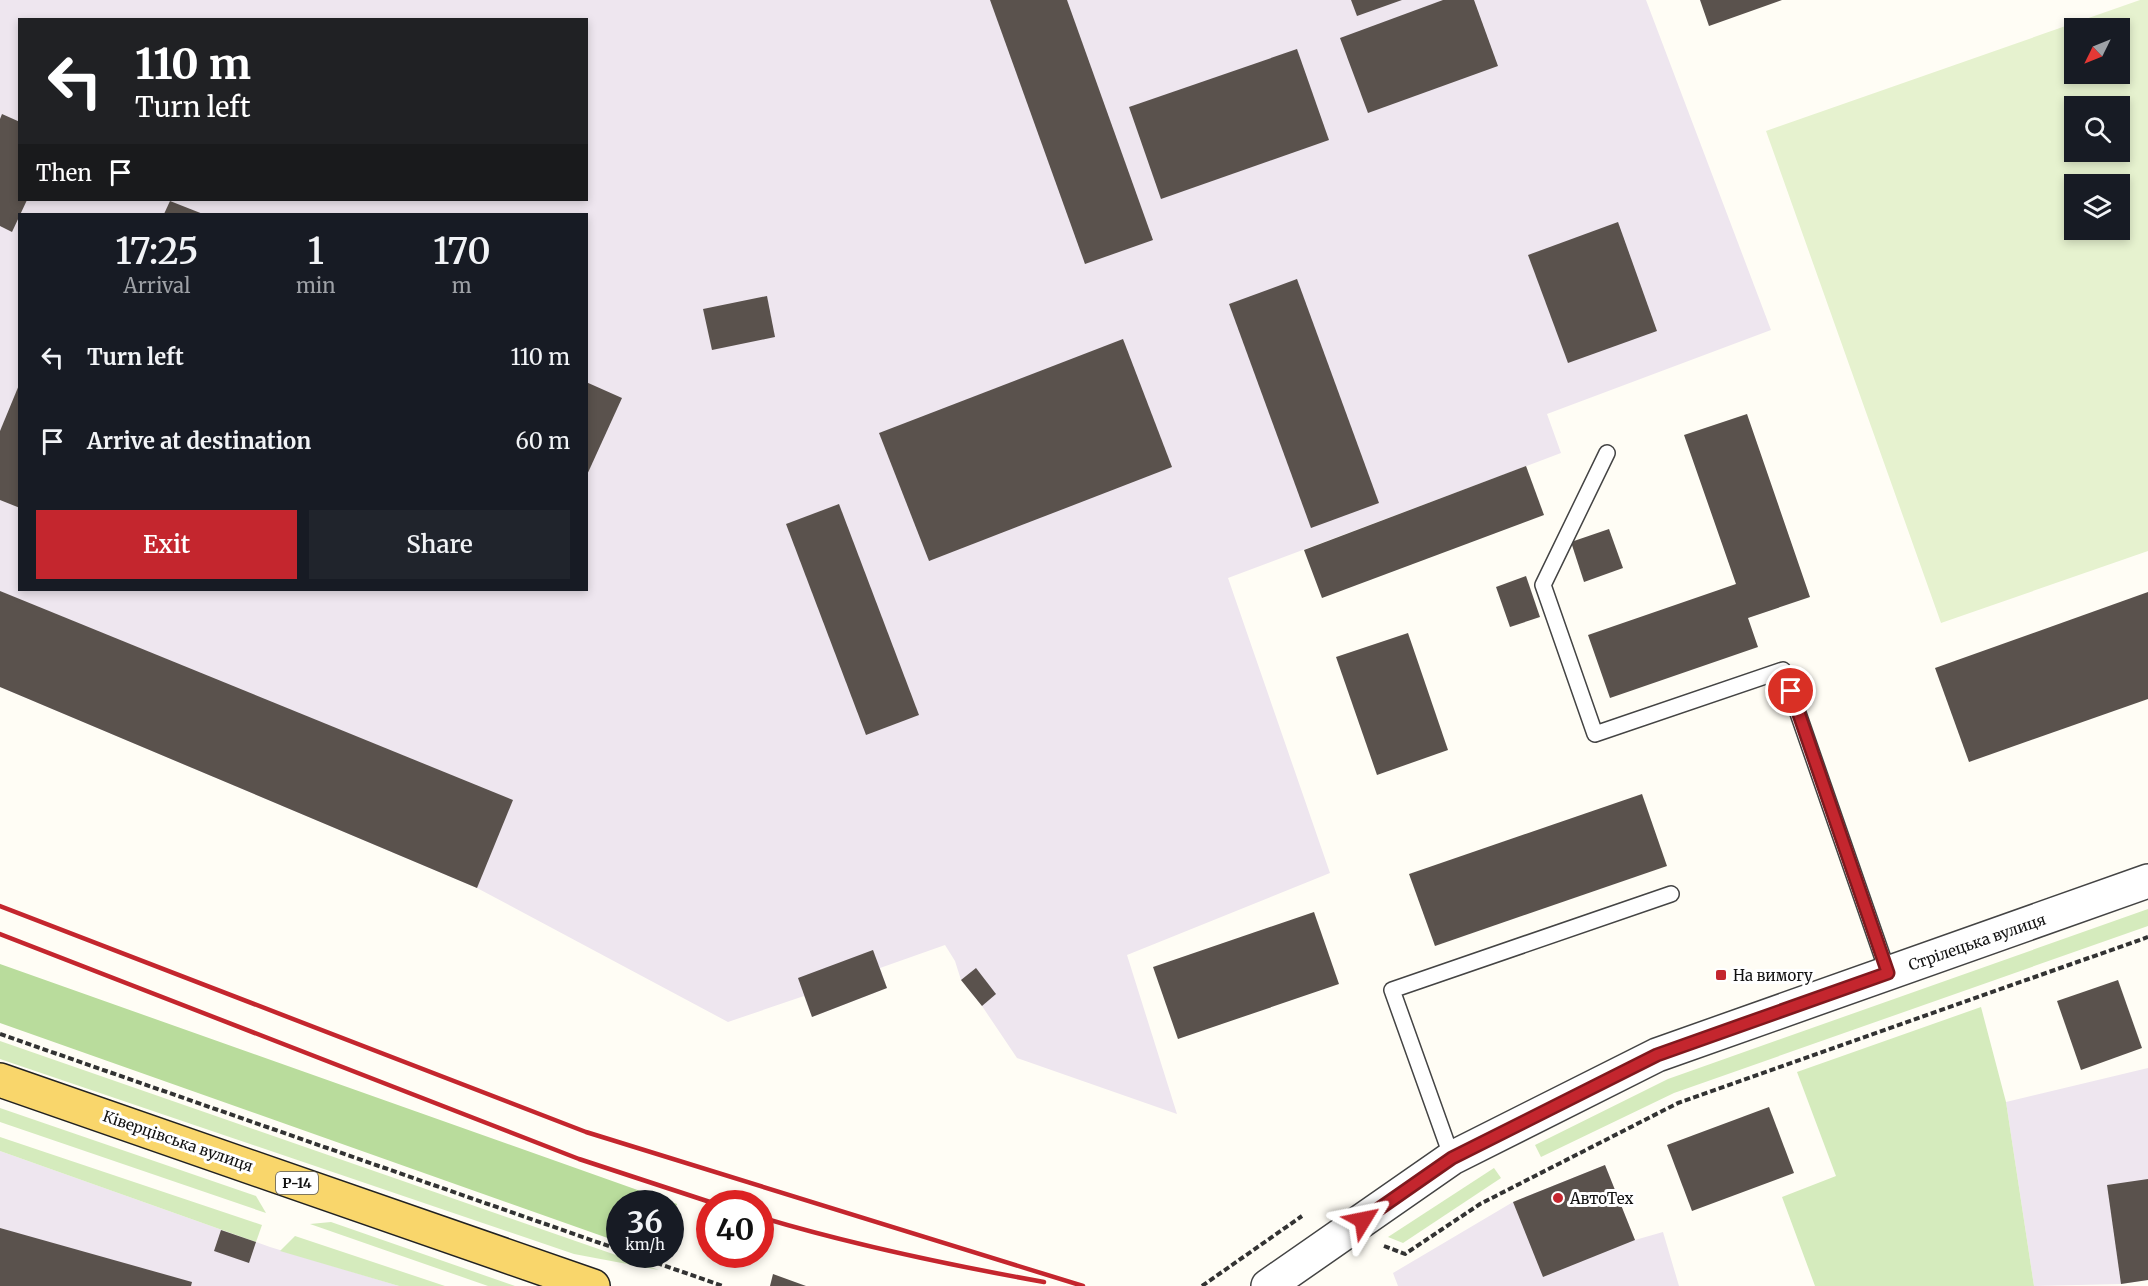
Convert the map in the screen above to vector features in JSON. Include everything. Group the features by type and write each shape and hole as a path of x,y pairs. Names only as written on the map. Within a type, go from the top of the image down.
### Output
{"main road":[{"name":"Ківерцівська вулиця","path":"0,1080 593,1286"}],"street":[{"name":"Стрілецька вулиця","path":"1268,1286 1452,1158 1657,1055 2148,881"}],"lane":[{"path":"1607,453 1543,585 1595,734 1783,670 1888,973"},
{"path":"1452,1158 1392,990 1671,894"}],"path":[{"path":"1346,1233 1405,1254 1480,1204 1678,1103 2148,937"},
{"path":"0,1034 606,1245"},
{"path":"1202,1286 1302,1216"},
{"path":"671,1268 723,1286"}],"shaded area":[{"path":"0,0 1646,0 1771,330 1547,414 1561,453 1228,578 1330,873 1127,955 1177,1114 1017,1058 982,1006 961,980 955,961 945,945 880,968 887,988 812,1017 804,996 728,1022 477,888 0,687"},
{"path":"2148,1068 2148,1280 2121,1284 2034,1286 2006,1102"},
{"path":"0,1151 270,1247 399,1286 0,1286"},
{"path":"1605,1165 1635,1240 1663,1232 1679,1286 1398,1286 1393,1273 1513,1202"}],"green space":[{"path":"2140,0 2148,0 2148,551 1941,623 1766,131 2064,27 2064,84 2130,84 2130,18 2089,18"},
{"path":"2148,909 2148,926 1674,1093 1541,1157 1535,1145 1668,1079"},
{"path":"0,964 638,1190 606,1190 606,1237 0,1023"},
{"path":"1981,1007 2006,1102 2034,1286 1815,1286 1782,1197 1836,1176 1797,1072"},
{"path":"0,1041 606,1252 606,1260 574,1254 0,1059"},
{"path":"0,1108 256,1196 266,1213 0,1122"},
{"path":"0,1137 262,1225 256,1242 0,1151"},
{"path":"1494,1168 1501,1178 1403,1243 1388,1237"},
{"path":"331,1222 515,1286 488,1286 310,1224"},
{"path":"295,1236 445,1286 399,1286 280,1251"}],"building":[{"path":"990,0 1067,0 1153,240 1085,264"},
{"path":"1351,0 1402,0 1357,16"},
{"path":"1443,0 1474,0 1498,66 1368,113 1340,38"},
{"path":"1700,0 1782,0 1709,26"},
{"path":"1297,49 1329,140 1161,199 1129,107"},
{"path":"2,114 18,121 18,201 27,201 21,213 18,213 18,219 12,232 0,226 0,119"},
{"path":"170,201 200,213 164,213"},
{"path":"1618,222 1657,331 1568,363 1528,255"},
{"path":"1297,279 1379,503 1311,528 1229,304"},
{"path":"767,296 775,337 712,350 703,309"},
{"path":"1123,339 1172,467 929,561 879,433"},
{"path":"588,383 622,398 588,473"},
{"path":"18,387 18,507 0,500 0,431"},
{"path":"1747,414 1810,597 1748,618 1758,647 1610,698 1588,635 1736,584 1684,435"},
{"path":"1526,466 1544,515 1322,598 1304,550"},
{"path":"839,504 919,715 866,735 786,524"},
{"path":"1609,529 1623,568 1584,582 1571,542"},
{"path":"1526,576 1540,617 1510,627 1496,587"},
{"path":"0,591 513,800 477,888 0,687"},
{"path":"2148,592 2148,699 1969,762 1935,668"},
{"path":"1408,633 1448,750 1377,775 1336,657"},
{"path":"1642,794 1667,866 1435,946 1409,874"},
{"path":"1314,912 1339,984 1178,1039 1153,967"},
{"path":"873,950 887,988 812,1017 798,978"},
{"path":"976,968 996,994 982,1006 961,980"},
{"path":"2118,980 2142,1048 2081,1070 2057,1001"},
{"path":"1769,1107 1794,1173 1692,1211 1667,1145"},
{"path":"1605,1165 1635,1240 1543,1277 1513,1202"},
{"path":"2148,1179 2148,1280 2121,1284 2107,1185"},
{"path":"0,1228 192,1282 191,1286 0,1286"},
{"path":"221,1230 256,1242 249,1263 214,1251"},
{"path":"773,1274 806,1286 770,1286"}],"railway":[{"path":"0,906 586,1132 1083,1286"},
{"path":"0,934 579,1159 696,1197"},
{"path":"774,1221 901,1254 1044,1282"}],"place":[{"name":"На вимогу","path":"1721,975"},
{"name":"АвтоТех","path":"1558,1198"}],"route":[{"path":"1363,1220 1452,1158 1657,1055 1888,973 1791,691"}]}
